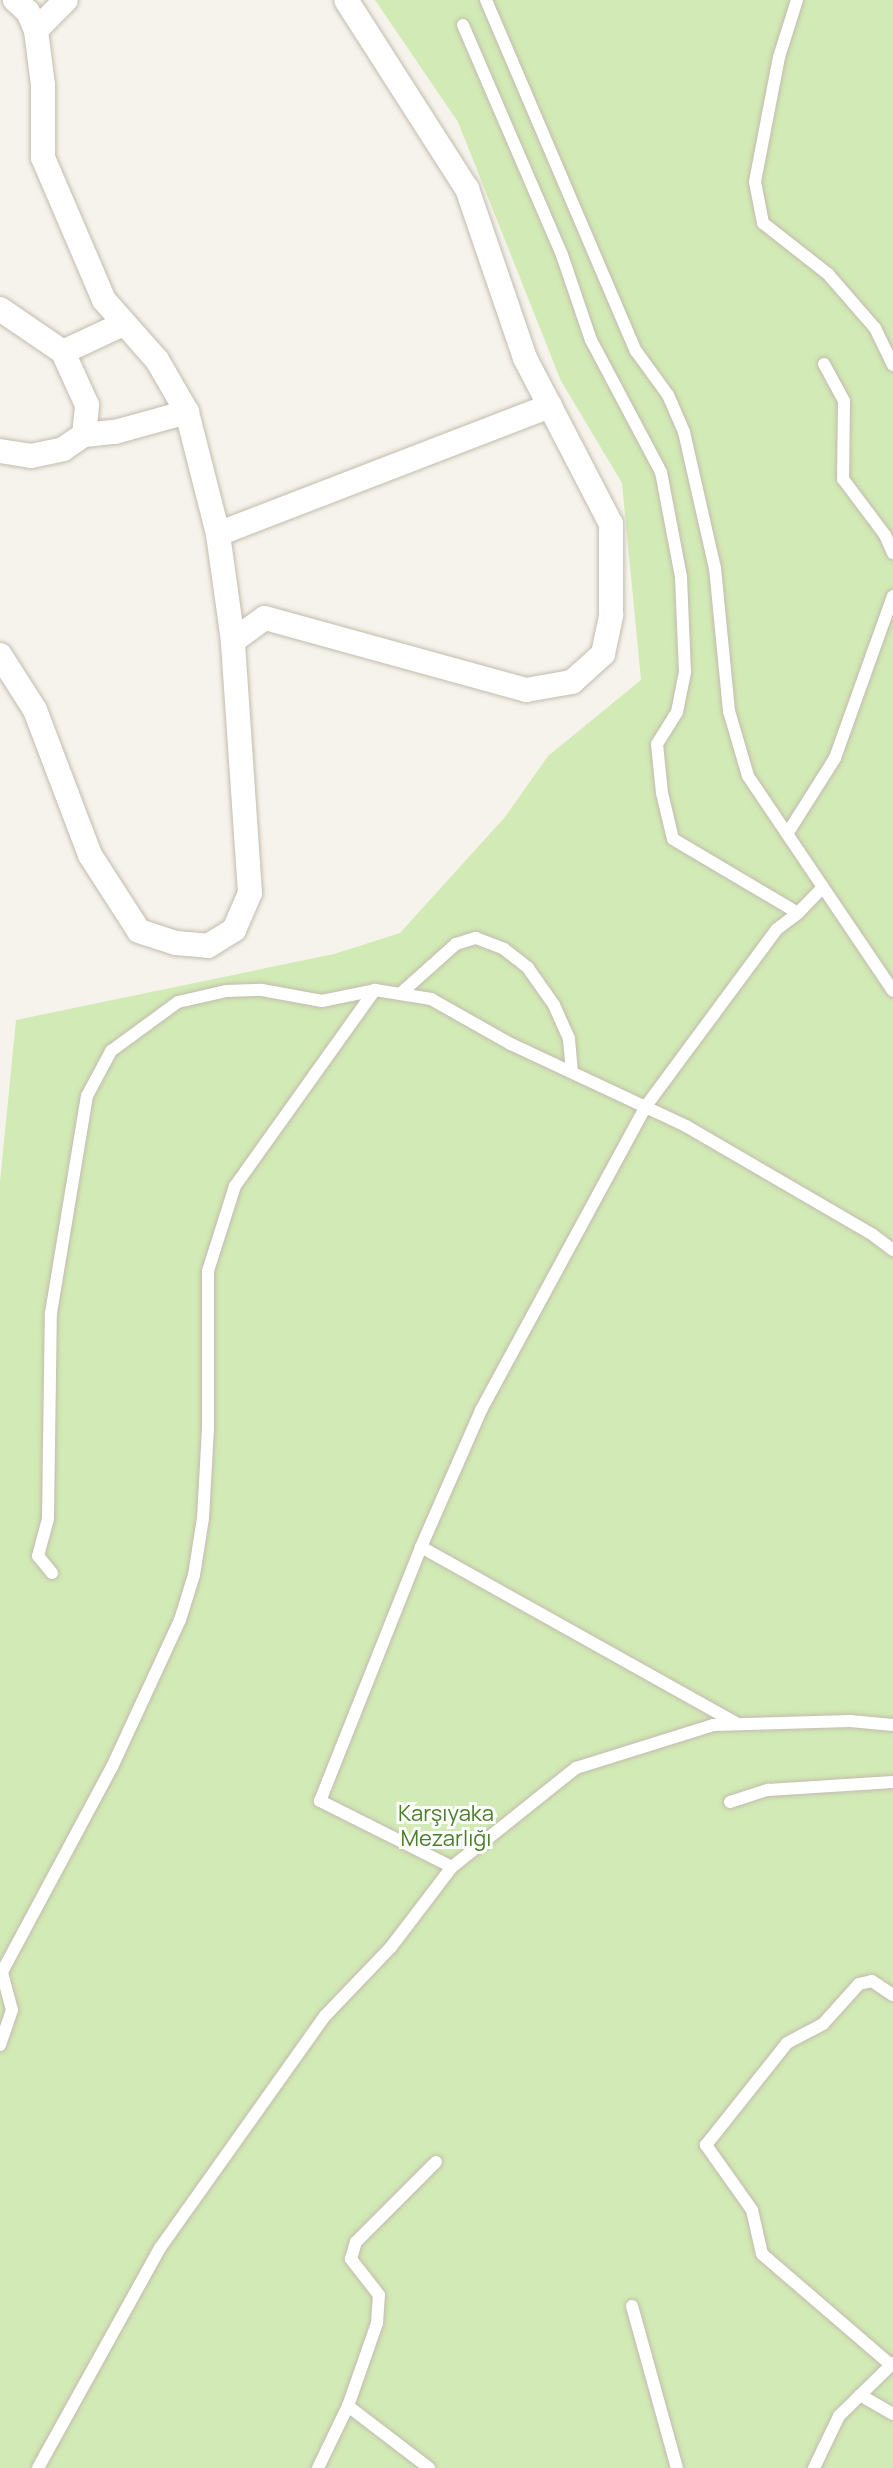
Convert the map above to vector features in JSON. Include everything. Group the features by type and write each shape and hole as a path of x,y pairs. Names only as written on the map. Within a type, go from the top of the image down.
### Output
{"street":[{"path":"0,655 35,710 90,855 139,931 176,943 208,946 234,930 250,893 233,641 218,534 187,412 157,360 104,300 43,158 43,85 36,30 28,12 15,0"},
{"path":"36,30 66,0"},
{"path":"233,641 265,618 526,690 572,682 603,654 611,615 611,524 525,358 467,189 346,0"},
{"path":"0,309 63,352 87,405 84,435"},
{"path":"63,352 123,324"},
{"path":"218,534 550,406"},
{"path":"0,451 31,456 63,449 84,435 115,432 187,412"}],"lane":[{"path":"486,0 636,351 668,395 684,432 715,568 729,711 748,776 893,991"},
{"path":"797,0 779,57 755,182 763,223 828,274 875,328 893,365"},
{"path":"463,25 562,255 591,340 661,472 681,577 685,672 677,712 657,744 662,793 673,839 798,913"},
{"path":"824,364 844,401 843,479 885,535 893,553"},
{"path":"787,834 835,758 893,596"},
{"path":"452,1867 320,1801 421,1547 481,1410 646,1106 777,929 823,887"},
{"path":"400,994 456,944 476,938 504,949 528,968 554,1005 569,1039 572,1072"},
{"path":"52,1573 38,1556 48,1518 51,1313 87,1096 111,1051 178,1002 226,991 262,990 322,1001 375,990 431,999 511,1044 646,1106 873,1235 893,1250"},
{"path":"0,2045 12,2010 4,1998 2,1972 112,1767 180,1620 194,1575 203,1518 208,1429 208,1271 235,1186 375,990"},
{"path":"421,1547 739,1724"},
{"path":"38,2468 160,2248 325,2016 391,1947 452,1867 576,1768 713,1725 850,1721 893,1725"},
{"path":"730,1802 768,1790 893,1782"},
{"path":"814,2468 839,2416 892,2364 762,2254 752,2210 706,2145 787,2043 823,2024 859,1984 872,1981 893,1995"},
{"path":"318,2468 348,2406 377,2323 379,2295 351,2259 356,2242 436,2162"},
{"path":"632,2306 677,2468"},
{"path":"860,2395 893,2414"},
{"path":"348,2406 429,2468"}],"green space":[{"name":"Karşıyaka Mezarlığı","path":"375,0 893,0 893,2468 0,2468 0,1182 16,1020 334,954 400,933 505,817 548,756 641,680 622,483 561,381 458,122"}]}
